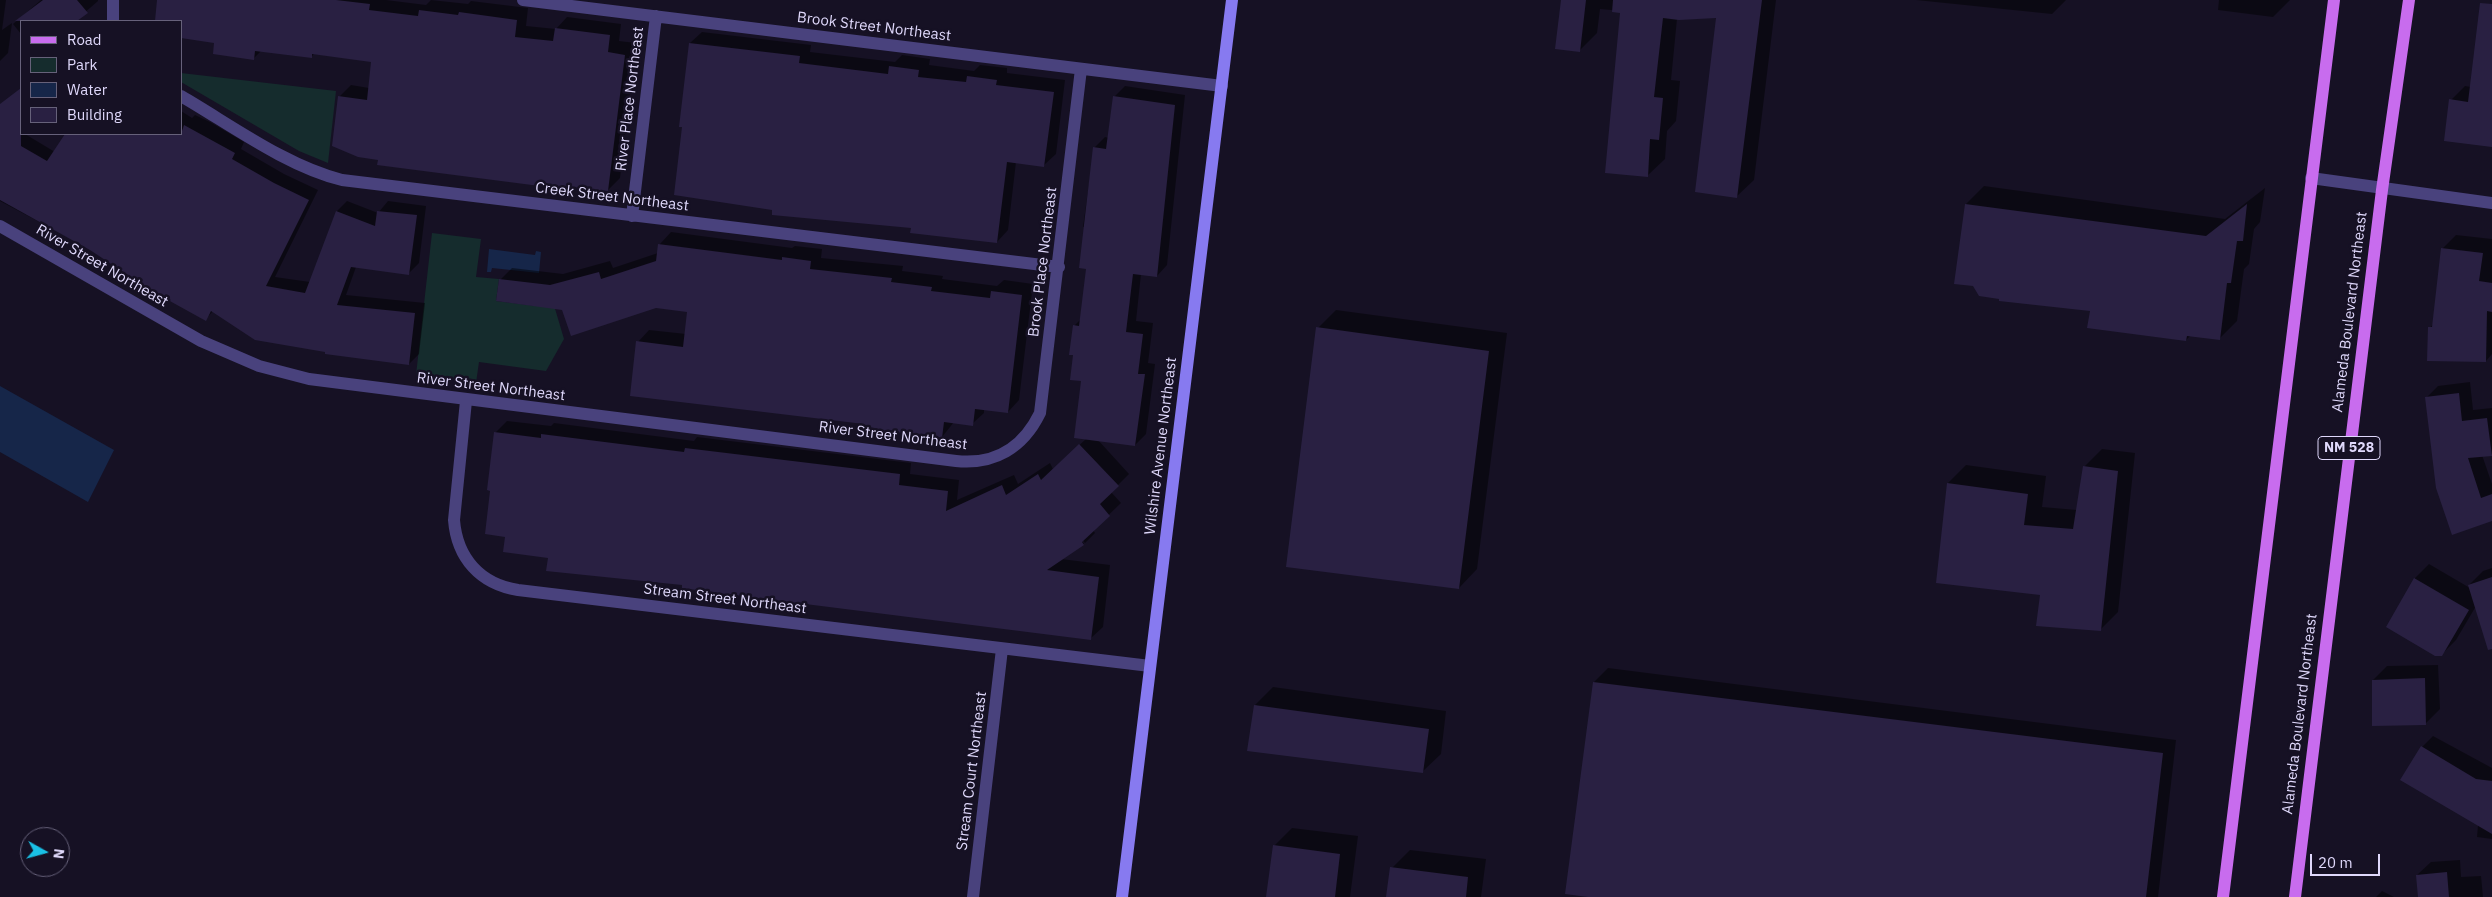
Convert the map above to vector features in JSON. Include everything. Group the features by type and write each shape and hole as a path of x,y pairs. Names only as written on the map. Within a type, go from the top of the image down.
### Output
{"main road":[{"path":"2223,897 2334,0"},
{"name":"Alameda Boulevard Northeast","path":"2295,897 2382,190 2409,0"}],"street":[{"path":"113,0 113,20"},
{"name":"Brook Street Northeast","path":"523,0 1222,86"},
{"name":"Wilshire Avenue Northeast","path":"1122,897 1232,0"},
{"name":"River Place Northeast","path":"632,216 656,16"},
{"name":"Brook Place Northeast","path":"1011,449 1033,427 1040,413 1082,68"},
{"name":"Creek Street Northeast","path":"182,97 293,161 318,173 342,180 1059,267"},
{"path":"2312,178 2382,190 2492,203"},
{"name":"River Street Northeast","path":"0,226 201,342 259,366 309,379 970,462 985,461 1011,449"},
{"name":"Stream Street Northeast","path":"466,400 454,520 455,533 459,546 473,569 494,584 518,590 1150,666"},
{"name":"Stream Court Northeast","path":"973,897 1002,649"}],"green space":[{"path":"182,73 336,91 328,163 299,151 182,83"},
{"path":"432,233 481,239 476,277 499,279 496,301 537,306 548,285 564,339 546,371 479,362 476,383 416,375"}],"water":[{"path":"489,249 535,255 536,251 541,252 539,273 492,268 491,272 487,272"},
{"path":"0,386 114,450 88,502 0,452"}],"building":[{"path":"43,0 77,0 88,13 78,20 15,21"},
{"path":"157,0 336,0 370,4 369,10 418,16 419,10 458,15 459,12 517,20 515,37 553,41 555,28 610,35 608,52 625,55 608,191 563,186 563,189 377,165 378,160 358,157 332,146 338,96 367,100 371,62 312,54 312,58 255,51 254,60 213,54 214,43 182,38 182,20 155,20"},
{"path":"1561,0 1586,0 1580,52 1555,49"},
{"path":"1613,0 1762,0 1737,198 1695,192 1716,18 1679,20 1663,18 1654,97 1663,98 1659,140 1650,139 1648,177 1605,173 1620,13 1612,12"},
{"path":"2480,3 2492,4 2492,147 2444,141 2449,99 2468,102"},
{"path":"689,43 800,56 799,63 888,74 889,66 919,70 918,77 966,82 967,76 997,80 996,85 1054,92 1044,167 1007,162 997,243 910,233 911,228 772,215 772,210 674,195 682,127 679,127"},
{"path":"20,89 21,146 47,161 64,135 182,135 184,125 235,153 232,159 309,200 266,286 305,293 336,211 375,226 377,211 417,215 409,275 351,267 337,305 415,313 409,365 325,354 325,352 255,340 211,311 206,321 130,279 131,277 90,250 0,200 0,104"},
{"path":"1113,96 1175,105 1157,277 1133,274 1126,332 1143,334 1138,374 1145,374 1135,446 1074,438 1081,381 1070,380 1073,355 1069,355 1073,325 1079,326 1086,269 1079,268 1093,147 1106,149"},
{"path":"1965,204 2206,236 2247,204 2243,241 2237,241 2231,283 2227,283 2220,340 2187,336 2186,341 2087,328 2090,311 1999,301 1999,299 1979,296 1973,286 1954,284"},
{"path":"658,244 782,260 782,257 811,261 810,269 892,278 891,282 932,287 931,291 990,298 991,291 1022,295 1008,413 975,409 973,426 944,422 942,438 863,428 864,424 630,396 636,341 683,347 687,312 656,308 571,336 562,310 496,301 499,279 550,285 599,272 601,279 656,261"},
{"path":"2441,248 2483,253 2479,281 2492,283 2492,312 2487,311 2486,362 2427,361 2428,327 2432,327"},
{"path":"1316,327 1489,351 1459,589 1286,567"},
{"path":"2459,393 2462,421 2487,418 2492,456 2468,458 2481,498 2492,494 2492,521 2452,535 2436,488 2425,397"},
{"path":"494,432 541,438 541,434 684,452 685,448 900,474 899,485 948,491 946,511 1002,485 1006,495 1038,474 1041,480 1079,444 1119,486 1100,504 1110,516 1082,542 1084,545 1047,570 1099,577 1091,640 718,593 682,588 682,585 546,571 548,558 503,552 505,537 485,534 490,491 487,490"},
{"path":"2083,466 2118,471 2101,631 2036,626 2040,595 1936,583 1947,483 2028,494 2024,525 2073,529"},
{"path":"2492,577 2492,649 2488,650 2468,585"},
{"path":"2414,578 2469,610 2442,656 2435,656 2386,627"},
{"path":"2425,678 2426,725 2372,726 2372,680"},
{"path":"1593,682 2163,753 2146,897 1588,897 1565,894"},
{"path":"1254,705 1429,729 1423,773 1247,751"},
{"path":"2421,746 2476,779 2492,781 2492,834 2400,780"},
{"path":"1273,845 1340,854 1335,897 1266,897"},
{"path":"1390,867 1468,877 1466,897 1386,897"},
{"path":"2447,872 2449,897 2418,897 2416,875"}]}
